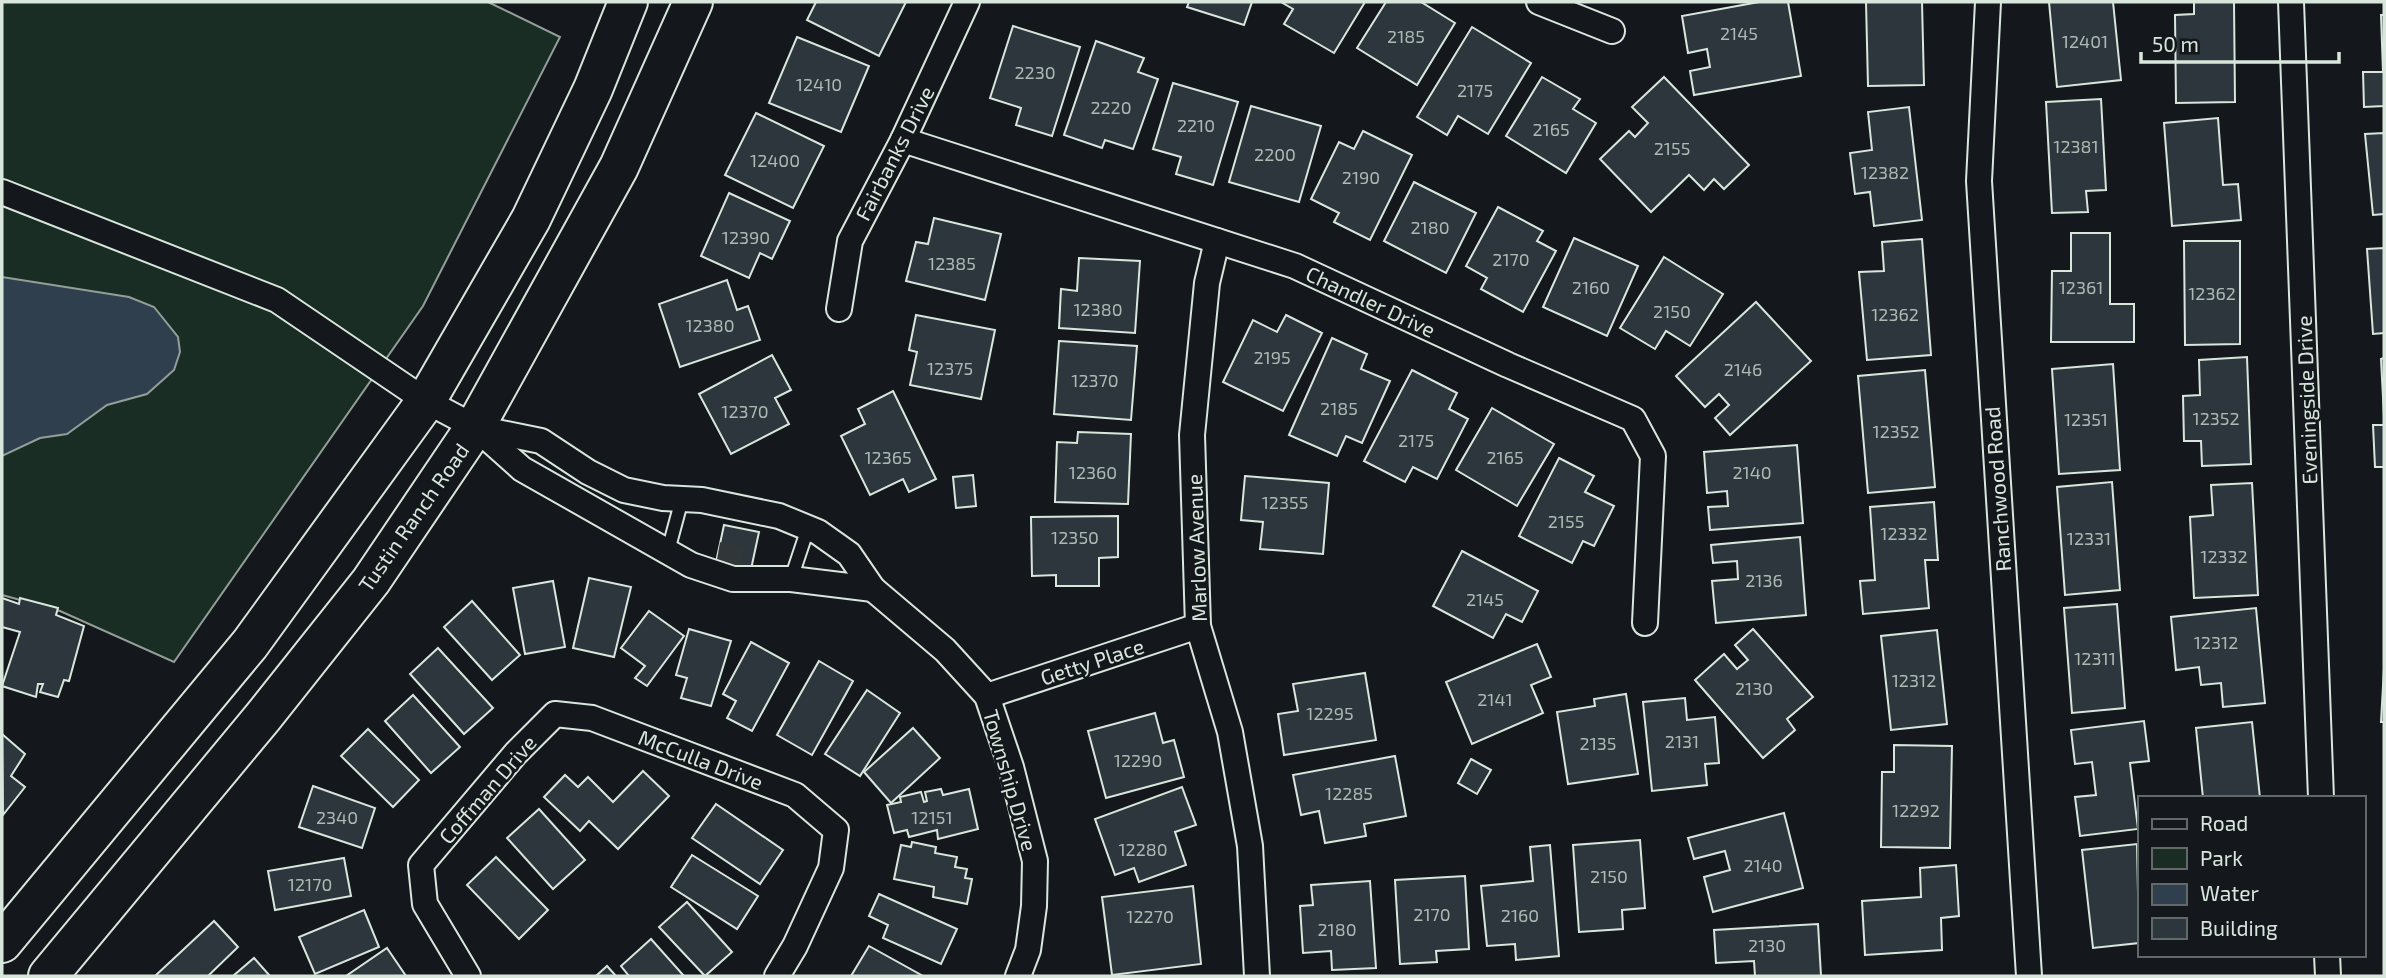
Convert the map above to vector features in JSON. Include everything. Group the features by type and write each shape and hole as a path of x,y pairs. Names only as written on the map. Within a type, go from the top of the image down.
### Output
{"main road":[{"path":"2,943 250,644 426,401 531,219 593,89 628,2"},
{"name":"Tustin Ranch Road","path":"48,976 263,717 362,592 475,427 619,167 693,2"}],"street":[{"name":"Fairbanks Drive","path":"839,309 850,241 903,140 967,2"},
{"path":"1539,2 1612,31"},
{"name":"Ranchwood Road","path":"1988,2 1979,181 2029,976"},
{"name":"Eveningside Drive","path":"2291,2 2321,796"},
{"name":"Chandler Drive","path":"903,140 1295,266 1508,365 1633,419 1653,456 1645,623"},
{"path":"2,192 277,300 426,401"},
{"name":"Marlow Avenue","path":"1217,241 1207,283 1192,435 1198,626 1233,745 1250,846 1257,976"},
{"name":"Township Drive","path":"426,401 475,427 522,469 691,565 733,579 785,580 873,589"},
{"name":"Township Drive","path":"475,427 541,441 588,472 624,490 702,500 779,516 808,528 849,554 873,589 945,650 987,696 1011,767 1035,861 1034,906 1028,950 1018,976"},
{"path":"691,565 718,554"},
{"name":"Township Drive","path":"753,560 785,580"},
{"name":"Getty Place","path":"987,696 1198,626"},
{"name":"McCulla Drive","path":"555,714 592,718 795,795 836,830 831,868 795,946 777,976"},
{"name":"Coffman Drive","path":"468,976 425,904 421,865 516,753 555,714"},
{"path":"2327,957 2328,976"}],"lane":[{"path":"668,551 682,499"},
{"path":"785,580 808,528"}],"green space":[{"path":"2,2 488,2 560,37 423,306 174,662 60,611 2,595"}],"water":[{"path":"2,277 129,297 154,307 178,337 180,352 174,370 147,394 107,405 67,434 40,438 2,456"}],"building":[{"path":"816,2 906,2 879,56 807,20"},
{"path":"1189,2 1252,2 1244,25 1187,7"},
{"path":"1281,2 1365,2 1334,53 1284,24 1293,9"},
{"path":"1386,2 1421,2 1455,23 1417,85 1357,48"},
{"path":"1759,2 1788,2 1801,76 1694,95 1690,71 1710,67 1707,49 1688,53 1682,16"},
{"path":"1866,2 1922,2 1924,85 1868,86"},
{"path":"2049,2 2113,2 2121,80 2057,87"},
{"path":"2194,2 2234,2 2235,102 2176,103 2175,15 2194,14"},
{"path":"2381,15 2384,15 2384,106 2364,107 2363,72 2383,72"},
{"path":"1013,26 1080,47 1052,136 1016,125 1021,108 990,98"},
{"path":"1472,27 1531,63 1488,134 1458,116 1447,135 1417,117"},
{"path":"797,37 869,66 841,132 769,103"},
{"path":"1096,41 1144,58 1138,72 1158,79 1133,149 1105,140 1102,148 1064,135"},
{"path":"1542,77 1580,99 1573,109 1596,123 1566,173 1506,136"},
{"path":"1664,77 1749,165 1724,189 1714,179 1704,190 1689,175 1651,212 1600,159 1629,131 1635,137 1648,123 1632,107"},
{"path":"1173,83 1238,102 1213,185 1176,174 1181,157 1153,149"},
{"path":"2101,99 2106,190 2086,191 2088,212 2052,213 2046,102"},
{"path":"1251,106 1321,126 1299,202 1229,182"},
{"path":"1909,107 1922,220 1874,226 1870,192 1855,194 1850,153 1872,150 1868,112"},
{"path":"756,113 824,146 793,208 725,175"},
{"path":"2218,118 2223,185 2238,184 2241,220 2172,226 2164,123"},
{"path":"1363,131 1412,155 1370,240 1334,222 1339,213 1311,199 1339,142 1354,149"},
{"path":"2384,133 2384,214 2373,215 2365,134"},
{"path":"1414,182 1476,213 1446,273 1384,241"},
{"path":"729,193 790,221 772,259 760,253 749,278 701,256"},
{"path":"1498,207 1543,231 1537,241 1556,251 1523,312 1481,289 1487,278 1466,266"},
{"path":"934,218 1001,234 985,300 906,281 916,242 928,244"},
{"path":"2071,233 2110,233 2110,304 2134,304 2134,342 2051,342 2052,271 2071,271"},
{"path":"1574,238 1638,266 1607,336 1543,307"},
{"path":"1922,239 1931,355 1867,360 1859,272 1884,271 1882,242"},
{"path":"2184,241 2240,241 2240,344 2185,345"},
{"path":"2384,248 2384,333 2373,334 2367,249"},
{"path":"1664,257 1723,294 1690,346 1666,331 1655,349 1620,328"},
{"path":"1079,258 1140,261 1135,333 1059,328 1061,289 1077,291"},
{"path":"727,280 737,310 748,306 760,340 680,367 659,304"},
{"path":"1756,302 1811,361 1730,435 1715,418 1729,405 1719,394 1705,407 1676,376"},
{"path":"916,315 995,330 981,399 910,385 917,352 909,350"},
{"path":"1286,315 1322,333 1283,411 1223,382 1253,320 1277,332"},
{"path":"1332,338 1367,354 1361,369 1390,381 1362,443 1346,436 1337,456 1289,435"},
{"path":"1059,341 1137,346 1131,420 1054,414"},
{"path":"772,355 791,390 775,398 789,424 731,454 699,394"},
{"path":"2247,357 2251,464 2202,466 2201,441 2184,441 2183,396 2200,395 2199,360"},
{"path":"2384,358 2384,417 2381,359"},
{"path":"2113,364 2120,470 2059,474 2052,369"},
{"path":"1412,370 1457,393 1449,409 1468,419 1437,479 1413,467 1405,482 1364,461"},
{"path":"1925,370 1935,487 1868,493 1858,376"},
{"path":"893,391 936,479 909,492 903,479 870,495 841,436 865,424 858,409"},
{"path":"1492,408 1554,444 1517,506 1456,470"},
{"path":"2373,425 2384,425 2384,467 2375,467"},
{"path":"1078,432 1131,434 1128,504 1055,502 1057,442 1077,443"},
{"path":"1797,445 1803,523 1710,530 1708,507 1728,506 1727,491 1707,493 1704,452"},
{"path":"1559,458 1594,476 1585,492 1614,506 1594,546 1583,541 1572,563 1519,536"},
{"path":"973,475 976,506 956,508 953,477"},
{"path":"1245,476 1329,483 1323,554 1260,549 1263,522 1241,520"},
{"path":"2112,482 2120,590 2065,595 2057,487"},
{"path":"2252,483 2258,595 2194,598 2190,517 2213,515 2211,485"},
{"path":"1934,502 1938,560 1925,560 1929,608 1863,614 1860,581 1875,580 1870,507"},
{"path":"1118,516 1118,557 1099,558 1099,586 1056,586 1056,575 1032,576 1031,517"},
{"path":"724,525 759,532 750,574 715,567"},
{"path":"1800,537 1806,615 1716,623 1712,581 1738,579 1737,561 1713,563 1711,545"},
{"path":"1462,551 1538,591 1522,622 1506,614 1493,638 1433,606"},
{"path":"589,578 631,587 614,657 573,648"},
{"path":"553,581 565,647 525,654 513,588"},
{"path":"2,598 19,604 20,598 58,608 56,615 84,626 69,681 64,680 58,697 40,692 43,684 38,684 36,697 2,686 20,632 2,627"},
{"path":"472,601 520,655 492,680 444,627"},
{"path":"2117,604 2125,708 2072,713 2064,608"},
{"path":"2256,608 2265,703 2223,707 2221,683 2201,685 2199,667 2176,670 2171,617"},
{"path":"649,611 684,636 647,686 635,678 645,666 621,648"},
{"path":"689,629 731,641 711,706 681,698 687,678 676,675"},
{"path":"1753,629 1813,697 1787,719 1795,730 1763,758 1695,680 1724,654 1737,669 1748,660 1735,645"},
{"path":"1937,630 1947,724 1891,730 1881,636"},
{"path":"751,642 789,663 752,731 727,718 736,701 723,694"},
{"path":"1537,644 1551,677 1531,685 1543,713 1472,744 1446,682"},
{"path":"438,648 493,708 464,734 410,674"},
{"path":"819,661 853,681 812,755 777,735"},
{"path":"2384,668 2384,722 2381,722"},
{"path":"1365,673 1376,740 1284,755 1278,714 1298,711 1293,684"},
{"path":"867,690 900,713 860,776 825,754"},
{"path":"1626,694 1638,774 1568,784 1557,712 1595,706 1594,699"},
{"path":"413,695 460,747 431,773 385,721"},
{"path":"1685,698 1687,720 1715,717 1719,763 1705,764 1707,785 1652,791 1643,702"},
{"path":"1155,713 1163,743 1174,740 1184,777 1106,798 1088,731"},
{"path":"2144,721 2149,761 2130,763 2138,829 2080,836 2075,797 2096,795 2092,762 2075,764 2071,730"},
{"path":"2252,722 2260,796 2203,796 2196,728"},
{"path":"913,728 940,758 891,803 864,772"},
{"path":"368,729 419,780 393,807 341,756"},
{"path":"2,734 25,754 11,776 25,787 3,815"},
{"path":"1894,745 1952,746 1950,848 1881,847 1882,772 1894,772"},
{"path":"1395,756 1406,816 1364,824 1366,836 1325,843 1319,811 1301,815 1293,775"},
{"path":"1471,759 1491,770 1477,794 1458,783"},
{"path":"643,771 669,796 618,849 589,821 580,831 544,797 565,775 578,787 588,777 613,802"},
{"path":"313,786 375,808 362,848 299,827"},
{"path":"1182,787 1196,825 1175,832 1186,865 1139,882 1134,868 1115,875 1095,819"},
{"path":"941,789 943,795 969,789 978,829 938,839 937,830 909,837 907,830 894,833 887,805 901,802 900,797 921,792 924,802 927,801 925,792"},
{"path":"716,804 783,850 760,884 692,838"},
{"path":"539,809 585,860 553,889 507,838"},
{"path":"1784,813 1803,888 1713,912 1704,877 1730,870 1725,851 1694,859 1688,838"},
{"path":"1640,840 1645,908 1622,910 1623,929 1579,932 1573,845"},
{"path":"912,842 936,847 935,853 957,857 955,867 967,869 965,878 972,879 967,904 933,897 934,887 894,879 901,845 911,847"},
{"path":"2137,844 2138,943 2093,948 2082,850"},
{"path":"1550,845 1559,956 1516,960 1515,944 1487,946 1481,886 1533,881 1530,847"},
{"path":"692,855 758,896 737,929 671,887"},
{"path":"496,857 548,910 519,939 467,885"},
{"path":"344,858 351,896 275,910 268,871"},
{"path":"1956,865 1959,916 1941,918 1942,950 1865,955 1862,901 1921,897 1920,868"},
{"path":"1465,876 1469,949 1436,951 1437,962 1400,964 1395,880"},
{"path":"1370,881 1376,968 1332,970 1331,951 1303,953 1300,906 1313,905 1311,885"},
{"path":"1193,886 1201,964 1112,975 1102,897"},
{"path":"879,894 957,929 941,964 883,938 888,925 869,916"},
{"path":"687,902 732,952 705,976 659,927"},
{"path":"364,910 379,947 315,974 299,937"},
{"path":"214,921 238,947 208,976 155,976"},
{"path":"1818,924 1821,976 1755,976 1754,961 1716,963 1714,930"},
{"path":"651,939 684,976 629,976 621,966"},
{"path":"869,946 923,976 851,976"},
{"path":"387,948 406,976 346,976"},
{"path":"254,958 270,976 233,976"},
{"path":"607,966 616,976 596,976"}],"tunnel":[{"path":"718,554 753,560"}]}
